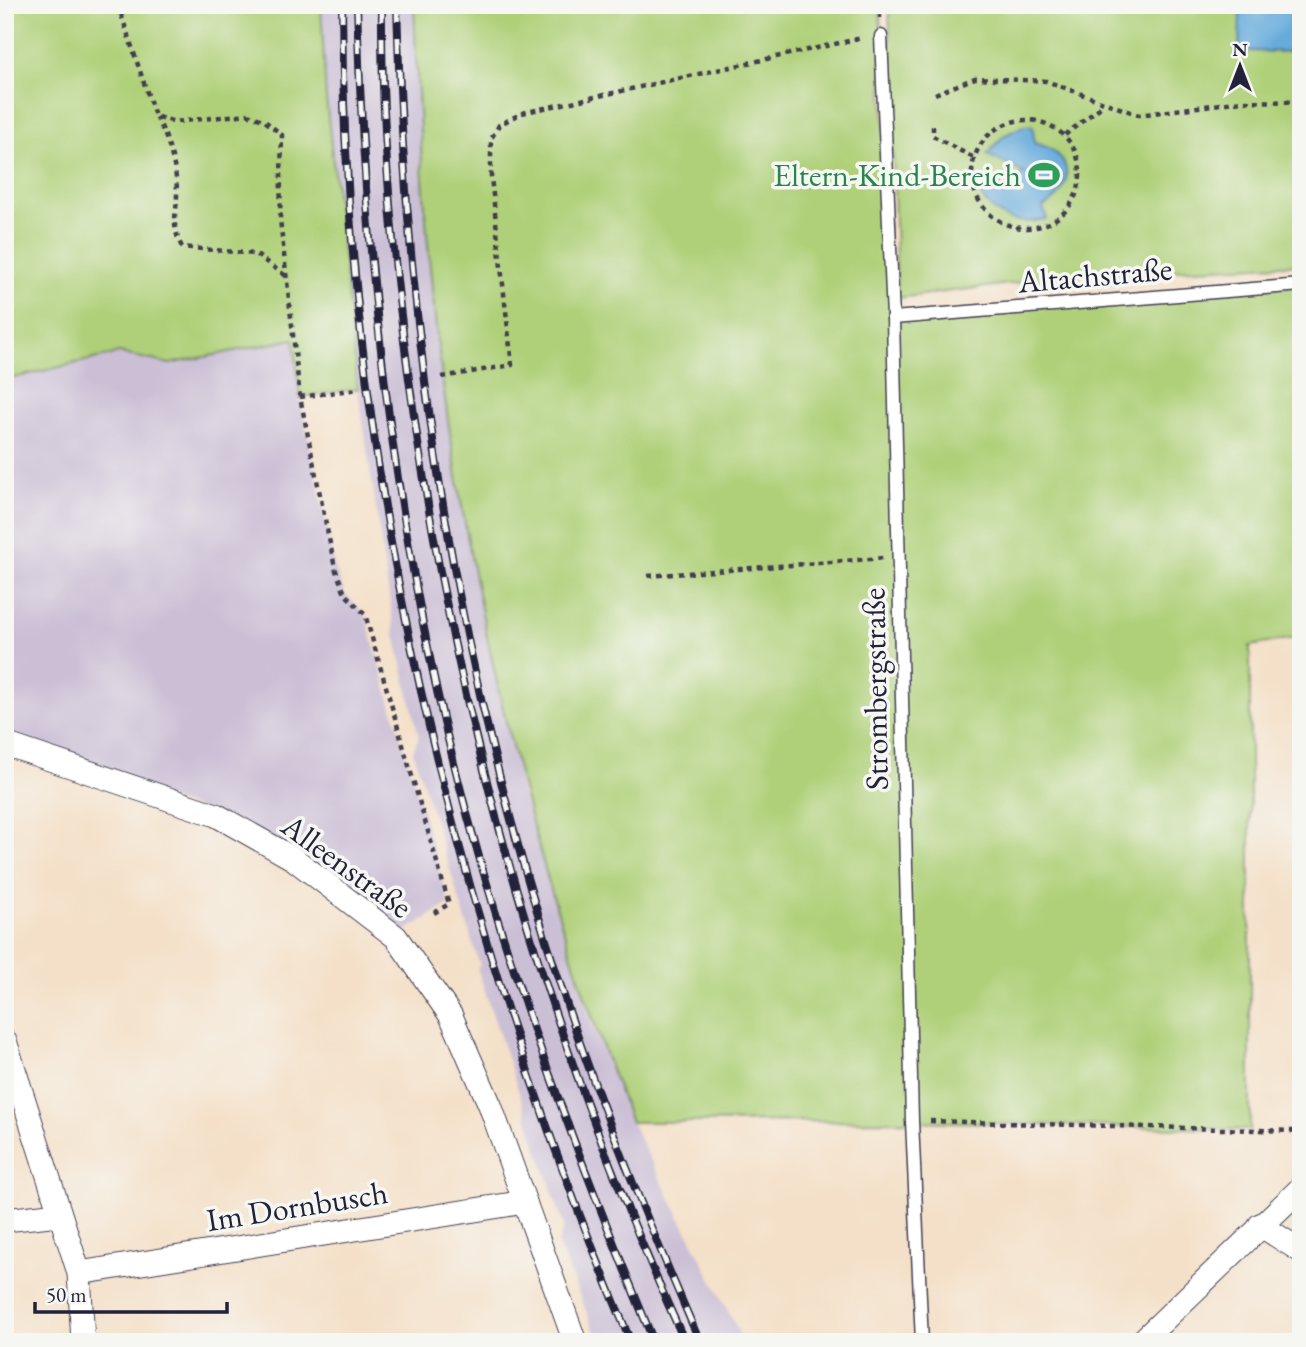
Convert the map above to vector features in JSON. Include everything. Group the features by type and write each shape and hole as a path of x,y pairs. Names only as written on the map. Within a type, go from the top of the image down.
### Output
{"street":[{"name":"Alleenstraße","path":"5,744 216,815 294,859 396,937 451,1016 490,1105 575,1342"},
{"path":"5,1041 79,1273 83,1342"},
{"path":"1141,1342 1301,1188"},
{"name":"Im Dornbusch","path":"79,1273 525,1202"},
{"path":"5,1220 59,1214"},
{"path":"1260,1225 1301,1251"}],"lane":[{"name":"Strombergstraße","path":"881,36 893,318 912,1121 922,1342"},
{"name":"Altachstraße","path":"893,318 1301,285"}],"path":[{"path":"118,5 168,147 175,178 175,233 182,247 255,254 286,277"},
{"path":"442,377 512,365 491,177 491,139 499,125 522,113 844,40 881,36"},
{"path":"935,94 975,78 1046,81 1103,105 1139,115 1242,101 1301,102"},
{"path":"1065,135 1103,105"},
{"path":"155,116 175,122 248,114 265,121 282,135 280,219 300,397 335,568 345,594 365,614 449,904 434,914"},
{"path":"1029,120 1046,124 1065,135 1080,164 1080,182 1075,199 1065,214 1049,224 1032,229 1014,228 997,221 984,209 973,184 974,158 982,142 995,130 1011,122 1029,120"},
{"path":"933,126 933,136 974,158"},
{"path":"300,397 358,389"},
{"path":"648,576 898,557"},
{"path":"912,1121 1294,1131 1301,1134"}],"shaded area":[{"path":"321,5 414,5 420,143 442,377 477,587 522,794 590,1018 631,1122 744,1342 599,1342 558,1244 564,1226 477,968 480,966 413,751 419,737 395,635 358,389 326,99"},
{"path":"295,339 300,397 335,568 345,594 365,614 449,904 396,937 216,815 5,744 5,380 119,353 170,364"}],"green space":[{"path":"5,5 321,5 326,99 358,389 300,397 294,339 170,364 119,353 5,380"},
{"path":"414,5 880,5 890,292 894,318 1301,285 1301,637 1250,646 1250,1130 912,1121 631,1122 597,1032 539,849 514,756 473,568 456,473 436,331 424,192"},
{"path":"889,5 1301,5 1301,264 1088,274 897,298"}],"water":[{"path":"1240,5 1301,5 1301,52 1239,51"},
{"name":"Eltern-Kind-Bereich","path":"1023,126 1033,126 1034,143 1057,154 1066,171 1062,191 1043,207 1047,219 1026,222 1001,215 980,195 1025,173 987,155 1003,136"}],"railway":[{"path":"342,5 347,177 363,348 387,518 420,687 462,855 511,1020 568,1182 631,1342"},
{"path":"357,5 365,169 379,333 400,496 430,658 472,833 498,920 555,1090 654,1342"},
{"path":"382,5 383,97 397,281 427,497 450,622 510,867 547,988 588,1107 634,1225 685,1342"},
{"path":"397,5 411,256 425,381 443,506 493,752 526,873 578,1037 627,1169 700,1342"}],"place":[{"name":"Eltern-Kind-Bereich","path":"1044,175"}]}
